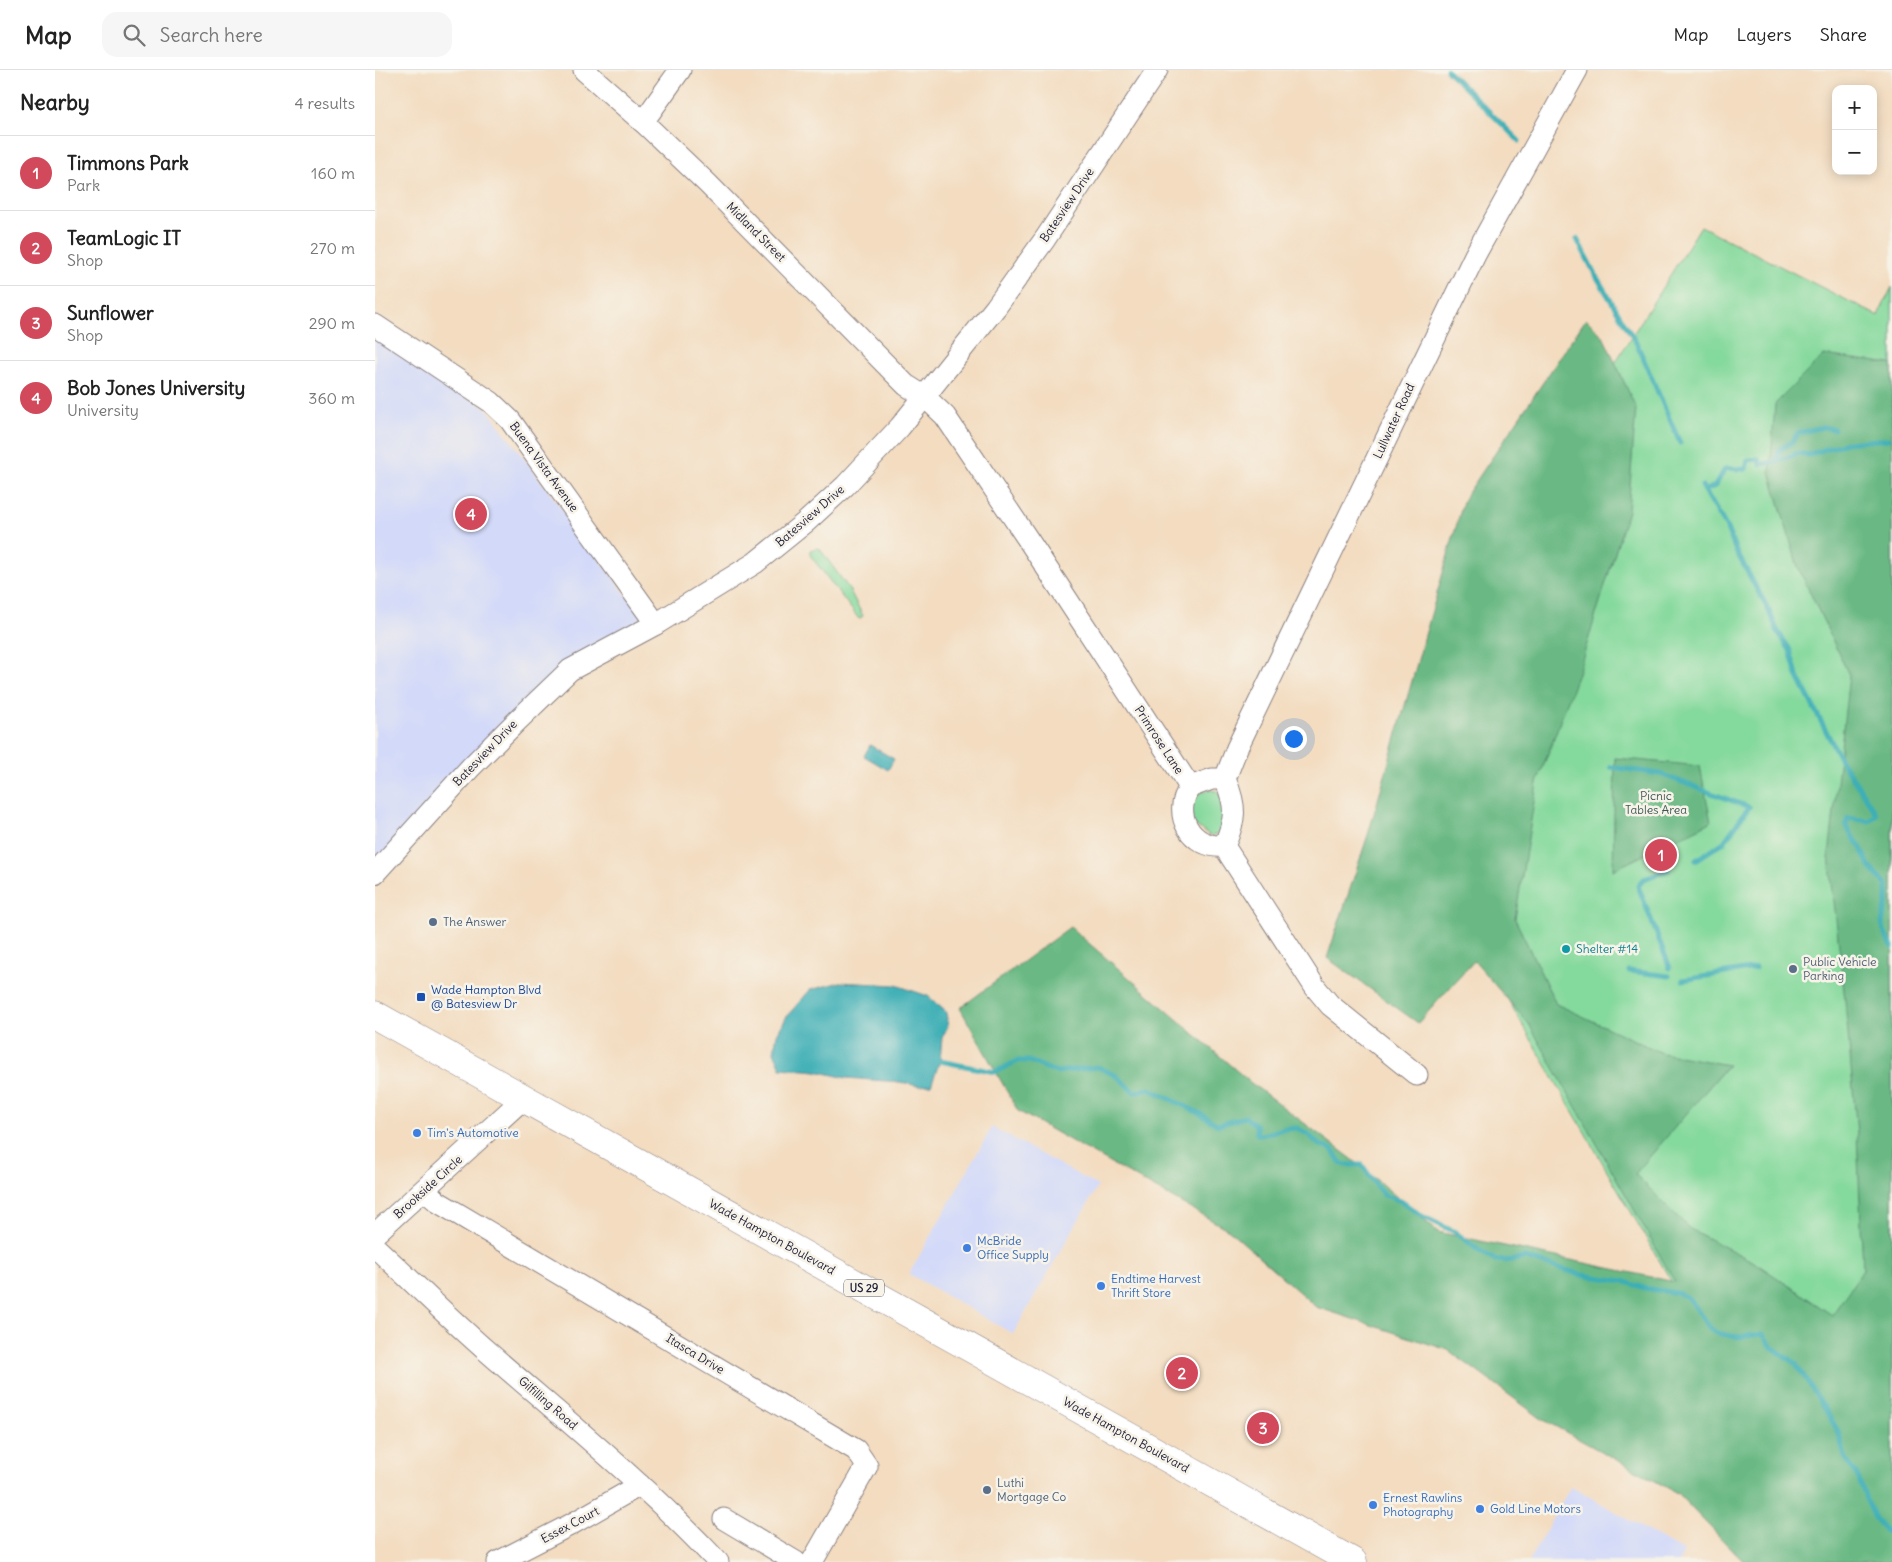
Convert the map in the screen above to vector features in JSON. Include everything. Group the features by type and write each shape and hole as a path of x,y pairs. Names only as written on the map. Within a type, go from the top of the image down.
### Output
{"main road":[{"name":"Wade Hampton Boulevard","path":"375,1015 1353,1562"}],"street":[{"name":"Midland Street","path":"584,70 643,122 715,191 906,385 925,397"},
{"path":"643,122 680,70"},
{"name":"Batesview Drive","path":"375,873 471,767 570,670 656,624 755,563 807,521 845,486 900,427 996,307 1045,239 1157,70"},
{"name":"Lullwater Road","path":"1225,779 1237,748 1475,255 1577,70"},
{"name":"Buena Vista Avenue","path":"375,325 491,402 510,420 656,624"},
{"name":"Primrose Lane","path":"925,397 945,416 1029,540 1190,787 1181,810 1190,831 1210,846 1224,846"},
{"path":"1190,787 1212,778 1225,779 1233,798 1233,826 1224,846 1315,987 1330,1005 1417,1075"},
{"name":"Brookside Circle","path":"375,1234 524,1098"},
{"name":"Itasca Drive","path":"424,1190 437,1202 856,1450 867,1466 812,1562"},
{"name":"Gilfilling Road","path":"375,1247 487,1351 616,1461 718,1562"},
{"name":"Essex Court","path":"498,1562 570,1525 640,1485"},
{"path":"724,1519 796,1562"}],"shaded area":[{"path":"375,331 487,409 645,620 552,679 375,869"},
{"path":"992,1127 1098,1186 1013,1334 909,1274"},
{"path":"1571,1486 1684,1552 1679,1562 1528,1562"}],"green space":[{"path":"1701,226 1878,316 1892,287 1892,1562 1783,1474 1470,934 1598,390"},
{"path":"1586,319 1603,336 1636,408 1628,511 1577,676 1537,783 1515,919 1556,1004 1662,1053 1728,1065 1635,1174 1690,1229 1754,1262 1832,1315 1863,1270 1857,1134 1829,856 1849,675 1798,567 1770,472 1775,404 1824,355 1892,364 1892,1562 1744,1562 1677,1493 1542,1419 1448,1350 1316,1307 1229,1230 1018,1111 960,1008 1070,927 1251,1083 1352,1159 1438,1232 1675,1282 1529,1024 1474,961 1418,1023 1327,958 1368,835 1464,499"},
{"path":"820,549 849,589 863,616 859,619 810,555 810,550"},
{"name":"Picnic Tables Area","path":"1615,758 1700,766 1711,822 1613,870"},
{"path":"1209,790 1217,791 1226,804 1222,832 1211,836 1192,823 1191,802 1199,793"}],"water":[{"path":"870,745 894,759 888,770 864,756"},
{"path":"840,982 896,985 928,996 946,1012 948,1026 942,1038 940,1061 931,1085 919,1086 899,1082 846,1078 816,1071 781,1068 774,1052 777,1034 787,1016 810,990"}],"waterway":[{"path":"1447,70 1519,141"},
{"path":"1577,239 1595,274 1637,344 1680,443"},
{"path":"1776,462 1780,449 1791,443 1798,433 1823,427 1834,429"},
{"path":"1706,490 1715,486 1725,469 1746,469 1748,460 1758,459 1761,464 1776,462 1798,453 1807,455 1846,443 1888,439"},
{"path":"1702,486 1726,526 1736,551 1769,611 1778,632 1790,650 1797,675 1842,762 1874,810 1876,815 1869,821 1848,818 1846,824 1860,846 1869,866 1887,886 1887,901 1882,923 1892,947"},
{"path":"1611,767 1660,774 1749,807"},
{"path":"1696,860 1724,842 1749,807"},
{"path":"1668,870 1644,879 1638,886 1670,968"},
{"path":"1683,980 1756,968"},
{"path":"1629,971 1669,976"},
{"path":"940,1061 995,1072 1018,1061 1029,1061 1056,1072 1098,1067 1117,1076 1134,1092 1150,1089 1197,1112 1218,1125 1245,1117 1256,1125 1257,1134 1261,1135 1297,1128 1309,1135 1318,1144 1332,1150 1341,1163 1345,1165 1362,1165 1384,1195 1401,1201 1422,1216 1455,1232 1478,1250 1495,1260 1505,1261 1525,1258 1582,1275 1623,1281 1644,1288 1677,1293 1687,1297 1692,1302 1709,1327 1716,1333 1737,1337 1763,1334 1772,1347 1796,1364 1820,1401 1838,1431 1845,1457 1859,1479 1875,1518 1892,1535"}],"place":[{"name":"Bob Jones University","path":"471,514"},
{"name":"Timmons Park","path":"1661,855"},
{"name":"The Answer","path":"433,922"},
{"name":"Shelter #14","path":"1566,949"},
{"name":"Public Vehicle Parking","path":"1793,969"},
{"name":"Wade Hampton Blvd @ Batesview Dr","path":"421,997"},
{"name":"Tim's Automotive","path":"417,1133"},
{"name":"McBride Office Supply","path":"967,1248"},
{"name":"Endtime Harvest Thrift Store","path":"1101,1286"},
{"name":"TeamLogic IT","path":"1182,1373"},
{"name":"Sunflower","path":"1263,1428"},
{"name":"Luthi Mortgage Co","path":"987,1490"},
{"name":"Ernest Rawlins Photography","path":"1373,1505"},
{"name":"Gold Line Motors","path":"1480,1509"}]}
